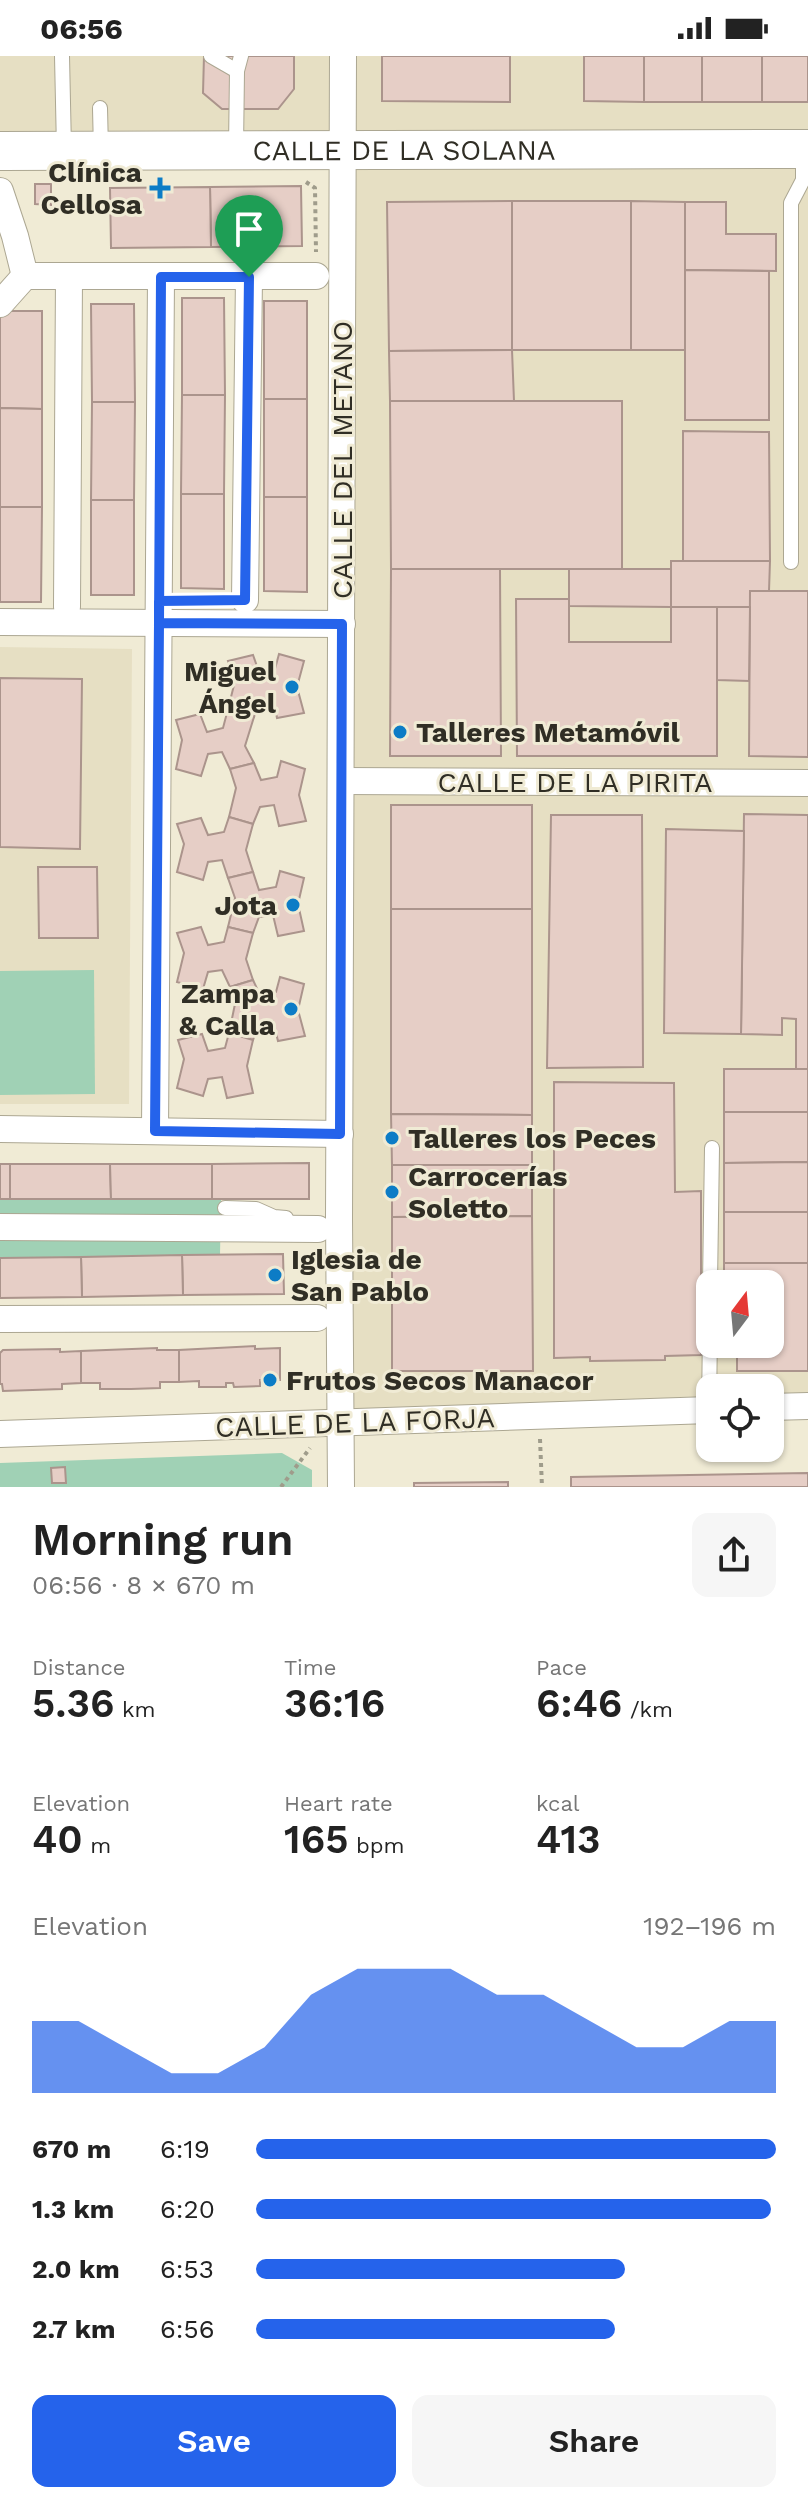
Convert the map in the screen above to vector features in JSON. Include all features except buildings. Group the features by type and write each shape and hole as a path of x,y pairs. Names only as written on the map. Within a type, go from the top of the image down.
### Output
{"street":[{"name":"CALLE DEL METANO","path":"341,1487 328,1224 340,1134 343,56"},
{"name":"CALLE DE LA SOLANA","path":"0,151 806,149"},
{"path":"0,191 8,236 25,276"},
{"path":"0,304 25,276 316,276"},
{"path":"67,607 69,277"},
{"path":"155,1131 161,277"},
{"path":"245,600 249,277"},
{"path":"0,622 342,624"},
{"name":"CALLE DE LA PIRITA","path":"342,781 808,783"},
{"path":"0,1129 340,1134"},
{"path":"0,1227 328,1224"},
{"path":"0,1319 317,1318"},
{"path":"784,1407 808,1406"},
{"name":"CALLE DE LA FORJA","path":"0,1434 696,1410"}],"lane":[{"path":"62,56 64,149"},
{"path":"211,56 239,63 236,149"},
{"path":"100,108 101,150"},
{"path":"791,562 791,203 803,180 806,149"},
{"path":"710,1270 712,1148"},
{"path":"225,1208 256,1209 274,1217 328,1224"}],"path":[{"path":"294,182 307,182 315,188 316,276"},
{"path":"540,1439 542,1487"},
{"path":"281,1487 310,1448"}],"shaded area":[{"path":"0,56 808,56 808,1406 784,1407 784,1374 696,1374 696,1410 340,1423 341,149 0,151"},
{"path":"0,647 132,649 129,1104 0,1104"}],"green space":[{"path":"94,970 95,1094 0,1095 0,971"},
{"path":"0,1199 221,1199 220,1255 0,1258"},
{"path":"282,1453 312,1470 312,1487 0,1487 0,1463"}],"place":[{"name":"Clínica Cellosa","path":"160,188"},
{"name":"Miguel Ángel","path":"292,687"},
{"name":"Talleres Metamóvil","path":"400,732"},
{"name":"Jota","path":"293,905"},
{"name":"Zampa & Calla","path":"291,1009"},
{"name":"Talleres los Peces","path":"392,1138"},
{"name":"Carrocerías Soletto","path":"392,1192"},
{"name":"Iglesia de San Pablo","path":"275,1275"},
{"name":"Frutos Secos Manacor","path":"270,1380"}],"route":[{"path":"249,277 161,277 159,623 342,624 340,1134 155,1131 159,601 245,600 249,277"}]}
